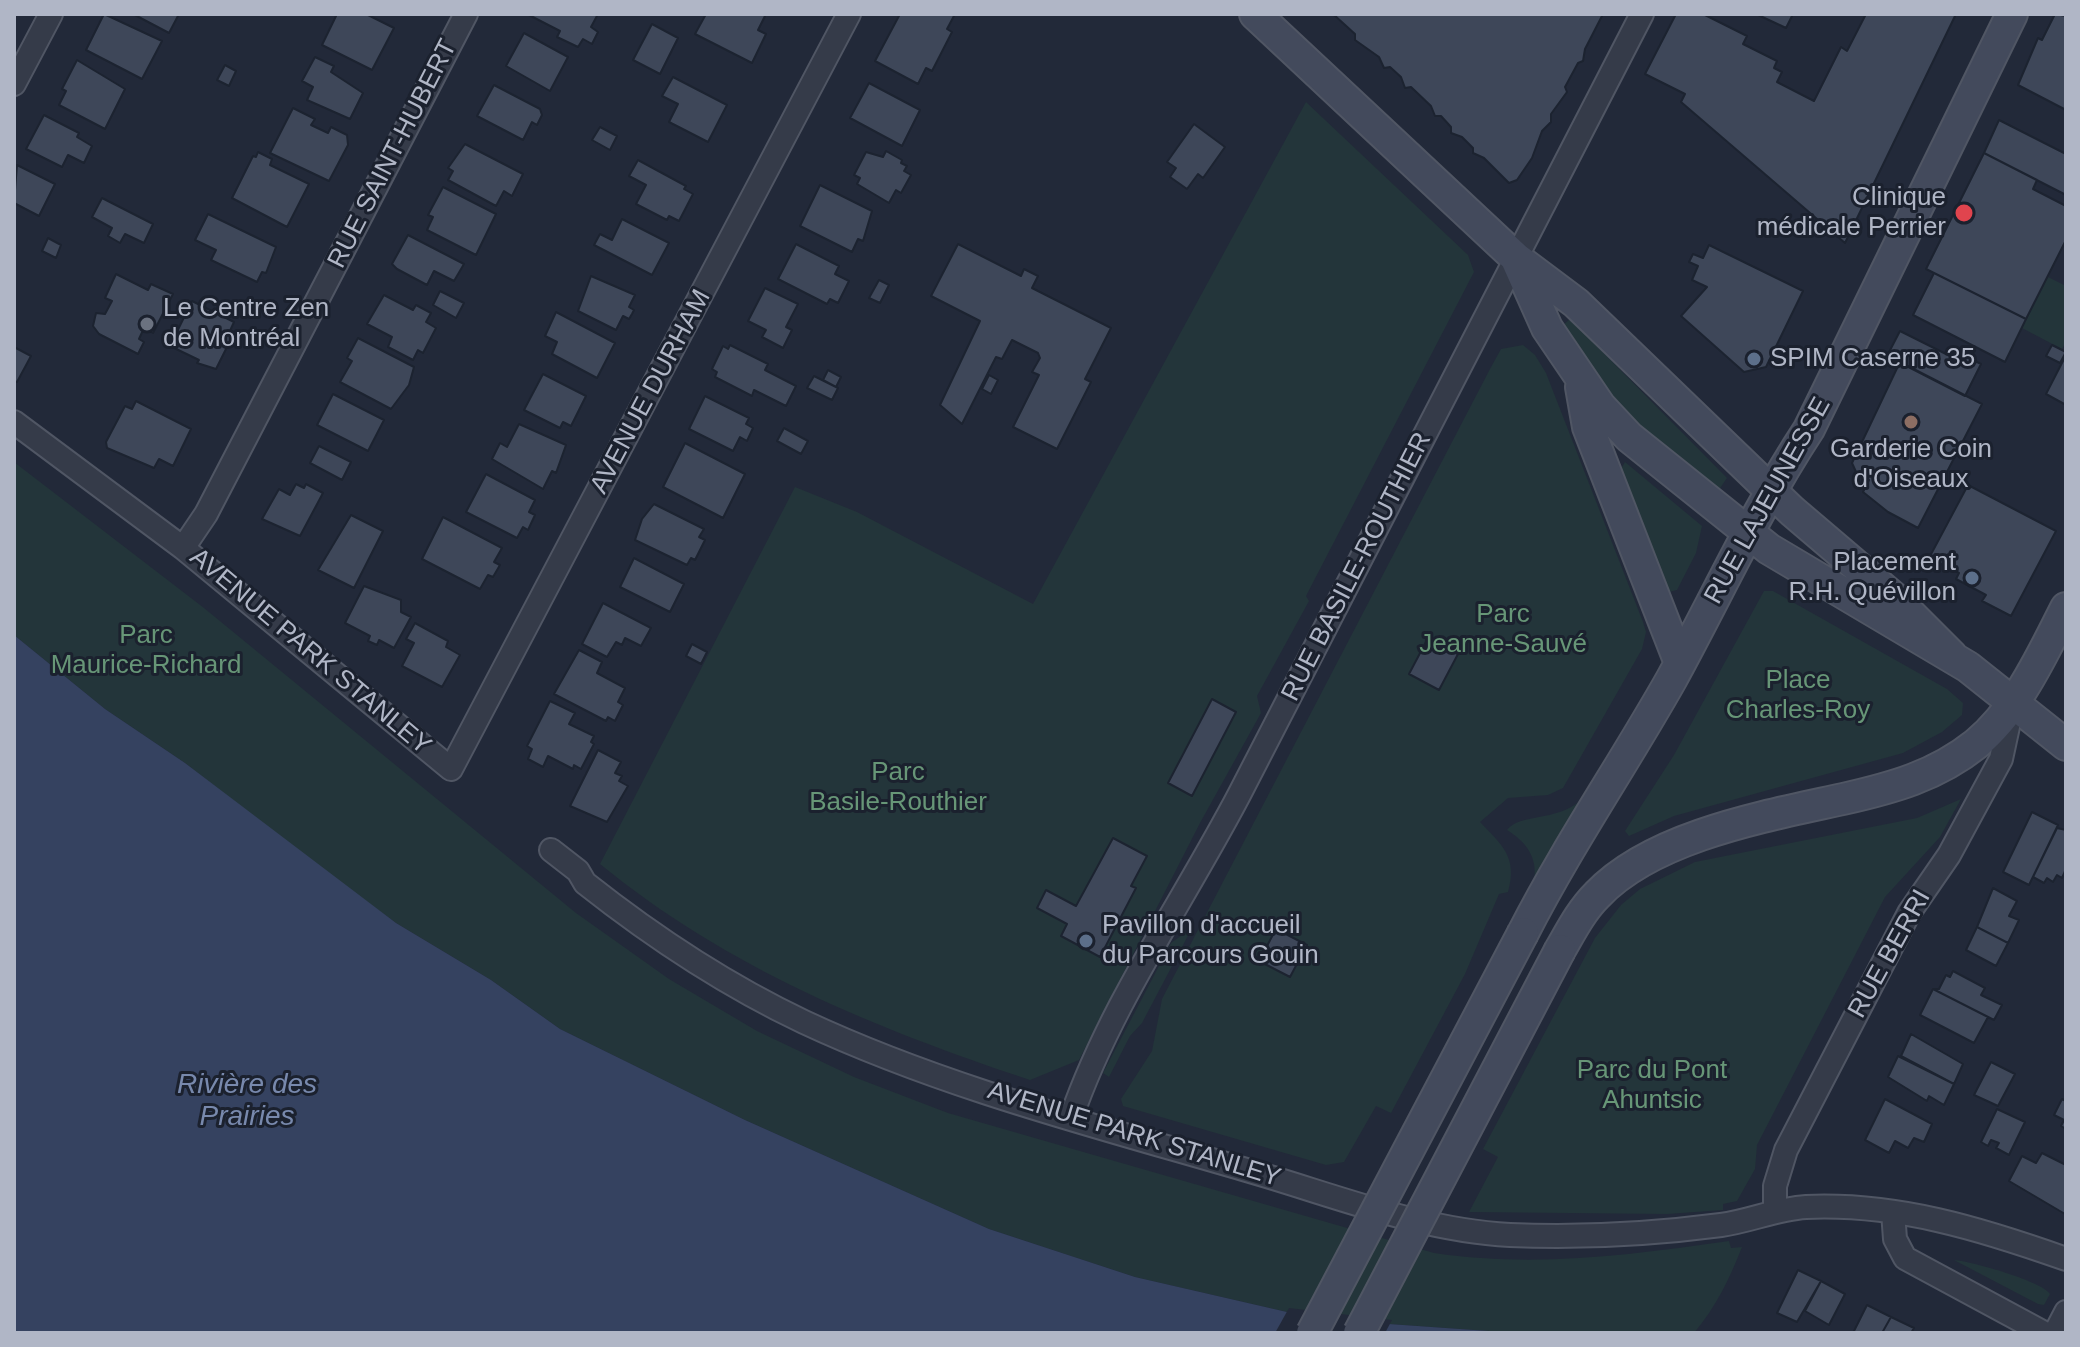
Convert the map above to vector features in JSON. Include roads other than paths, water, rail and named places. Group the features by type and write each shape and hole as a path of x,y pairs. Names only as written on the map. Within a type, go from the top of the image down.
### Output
{"main road":[{"name":"RUE LAJEUNESSE","path":"1312,1333 1562,858 1680,663 1771,491 1819,409 2012,14"},
{"path":"1270,19 1516,258 1576,303 1771,491 1893,597 1952,656"},
{"path":"1516,258 1547,328 1620,429 1750,534 1842,594 1952,656 2014,700 2066,745"},
{"path":"1580,377 1588,427 1680,663"},
{"name":"RUE BERRI","path":"1359,1333 1560,950 1599,892 1655,853 1704,835 1916,779 1978,742 2014,700 2066,608"}],"street":[{"path":"14,84 51,14"},
{"name":"RUE SAINT-HUBERT","path":"183,548 206,514 466,14"},
{"name":"AVENUE DURHAM","path":"451,769 849,14"},
{"name":"RUE BASILE-ROUTHIER","path":"1071,1118 1091,1064 1166,921 1186,895 1226,821 1642,14"},
{"name":"AVENUE PARK STANLEY","path":"14,422 183,548 451,769"},
{"name":"RUE BERRI","path":"1775,1211 1775,1186 1786,1150 1909,913 1949,855 2001,759 2014,700"},
{"name":"AVENUE PARK STANLEY","path":"551,850 578,871 585,883 667,943 799,1019 902,1062 1071,1118 1410,1219 1476,1232 1544,1236 1646,1232 1731,1224 1775,1211 1829,1207 1893,1212 1980,1229 2066,1259"},
{"path":"1893,1212 1895,1239 1905,1258 2044,1333"},
{"path":"2055,1333 2066,1312"}],"water":[{"name":"Rivière des Prairies","path":"14,635 105,709 185,763 396,923 491,980 560,1029 745,1120 989,1229 1135,1277 1287,1312 1389,1324 1517,1333 14,1333"}],"place":[{"name":"Clinique médicale Perrier","path":"1964,213"},
{"name":"Le Centre Zen de Montréal","path":"147,324"},
{"name":"SPIM Caserne 35","path":"1754,359"},
{"name":"Garderie Coin d'Oiseaux","path":"1911,422"},
{"name":"Placement R.H. Quévillon","path":"1972,578"},
{"name":"Pavillon d'accueil du Parcours Gouin","path":"1086,941"}],"park label":[{"name":"Parc Jeanne-Sauvé","path":"1503,630"},
{"name":"Parc Maurice-Richard","path":"146,651"},
{"name":"Place Charles-Roy","path":"1798,696"},
{"name":"Parc Basile-Routhier","path":"898,788"},
{"name":"Parc du Pont Ahuntsic","path":"1652,1086"}]}
